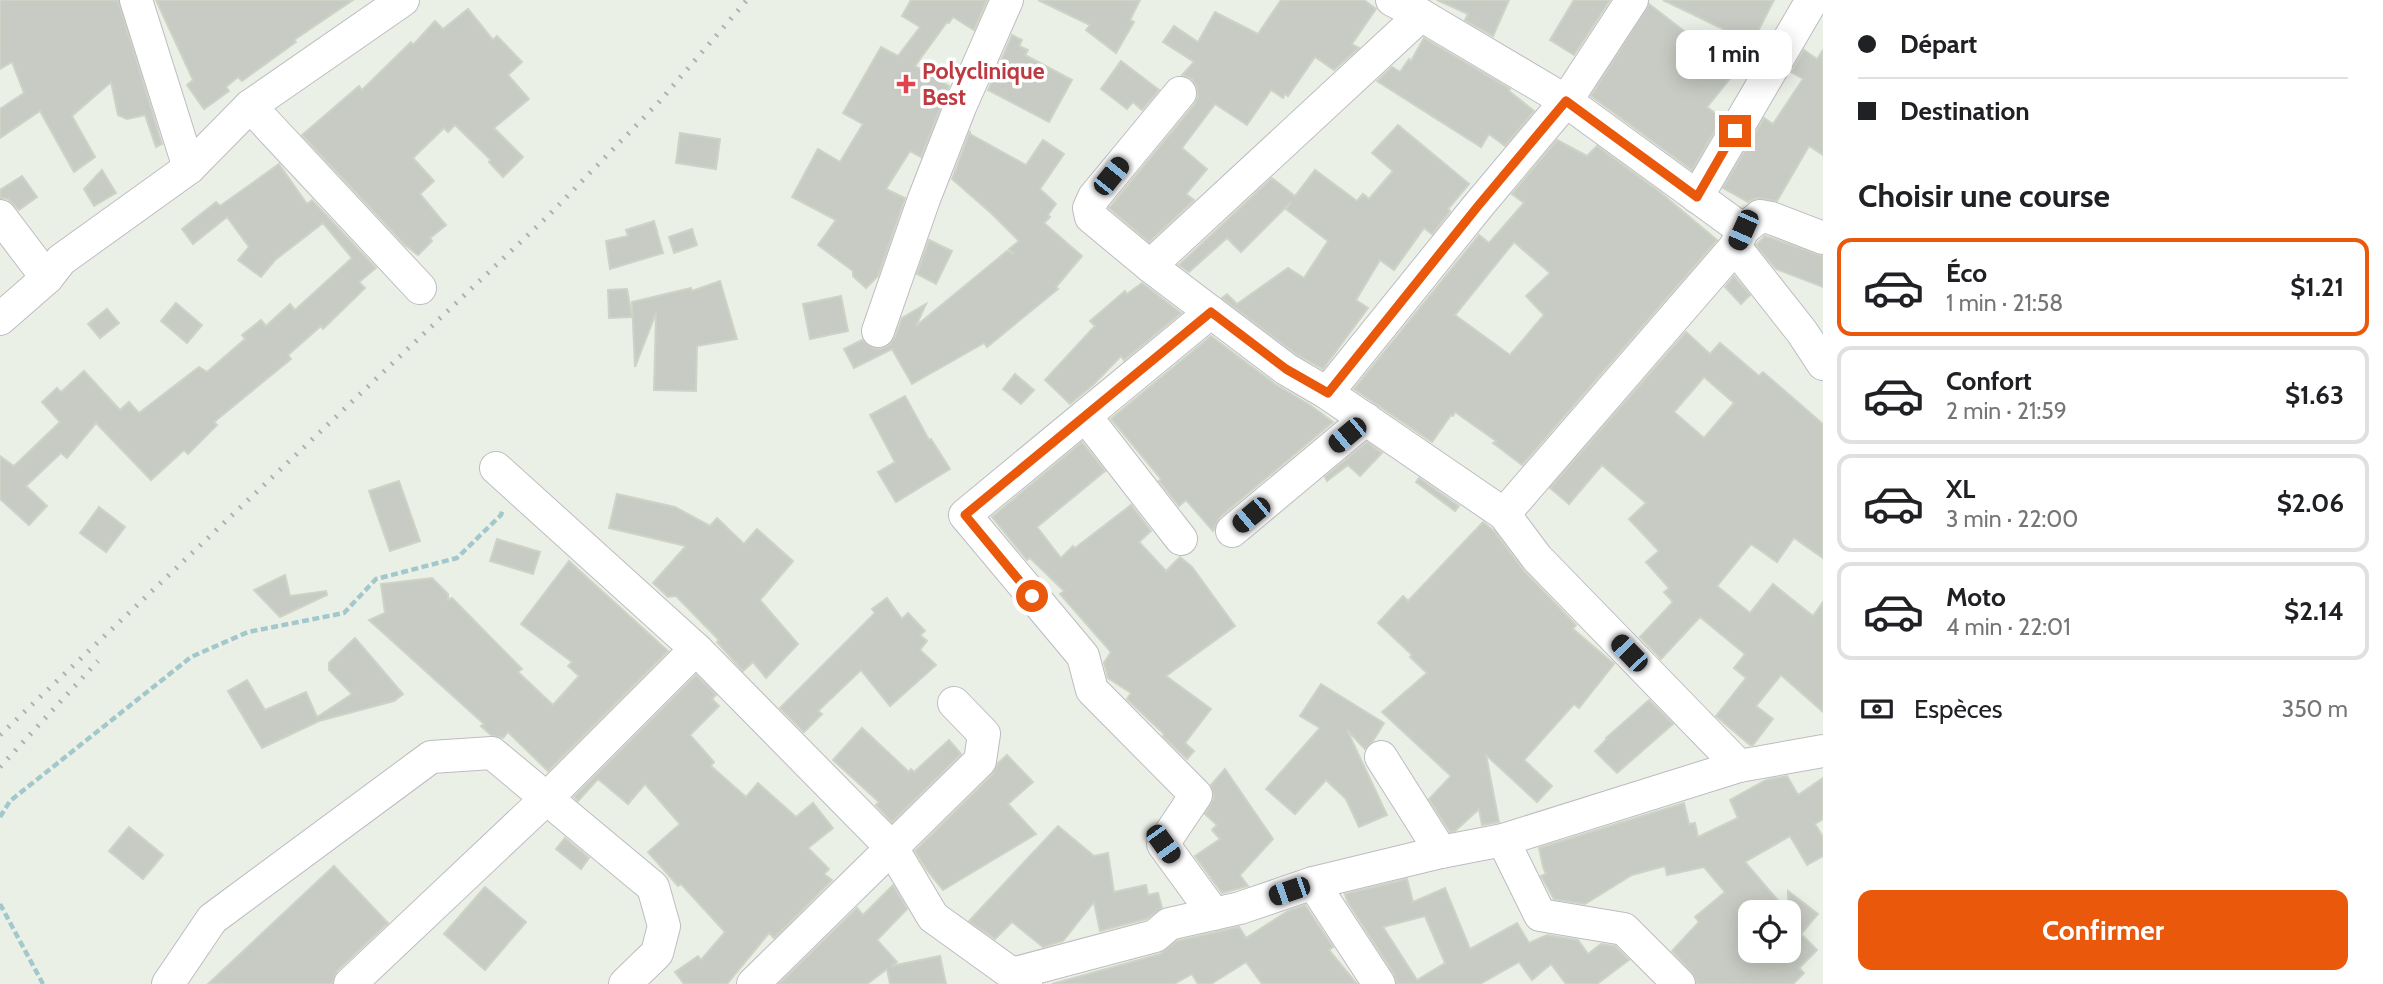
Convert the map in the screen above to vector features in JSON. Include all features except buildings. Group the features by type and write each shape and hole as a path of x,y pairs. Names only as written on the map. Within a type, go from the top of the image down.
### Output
{"street":[{"path":"136,0 189,168"},
{"path":"0,319 47,278 61,260 189,168 250,106 403,0"},
{"path":"878,331 924,199 1007,0"},
{"path":"1392,0 1566,101 1697,197 1739,238 1823,364"},
{"path":"1328,393 1566,101 1632,0"},
{"path":"1697,197 1812,0"},
{"path":"1150,266 1421,15"},
{"path":"1180,93 1094,197 1089,208 1091,217 1150,266 1286,369 1328,393 1504,514 1537,558 1739,766"},
{"path":"250,106 420,288"},
{"path":"0,216 47,278"},
{"path":"1504,514 1760,216 1823,238"},
{"path":"1211,312 965,515 1083,656 1092,690 1196,795 1163,844 1227,911"},
{"path":"1086,417 1181,539"},
{"path":"1232,531 1366,419"},
{"path":"505,476 696,649 892,848 933,918 1019,979 1156,936 1169,924 1227,911 1313,883 1503,840 1739,766 1823,751"},
{"path":"350,984 546,799 696,649"},
{"path":"753,984 980,761 984,734 954,703"},
{"path":"168,984 212,919 431,757 492,754 653,887 664,926 657,953 625,984"},
{"path":"1381,757 1441,852"},
{"path":"1503,840 1540,915 1624,929 1679,984"},
{"path":"1313,883 1379,984"}],"path":[{"path":"0,817 10,801 191,657 248,632 344,613 376,579 457,558 501,515 505,476"},
{"path":"0,904 43,984"}],"railway":[{"path":"0,735 547,217 659,102 747,0"},
{"path":"0,767 98,661"}],"place":[{"name":"Polyclinique Best","path":"906,84"}],"route":[{"path":"1032,596 965,515 1211,312 1286,369 1328,393 1566,101 1697,197 1735,131"}]}
